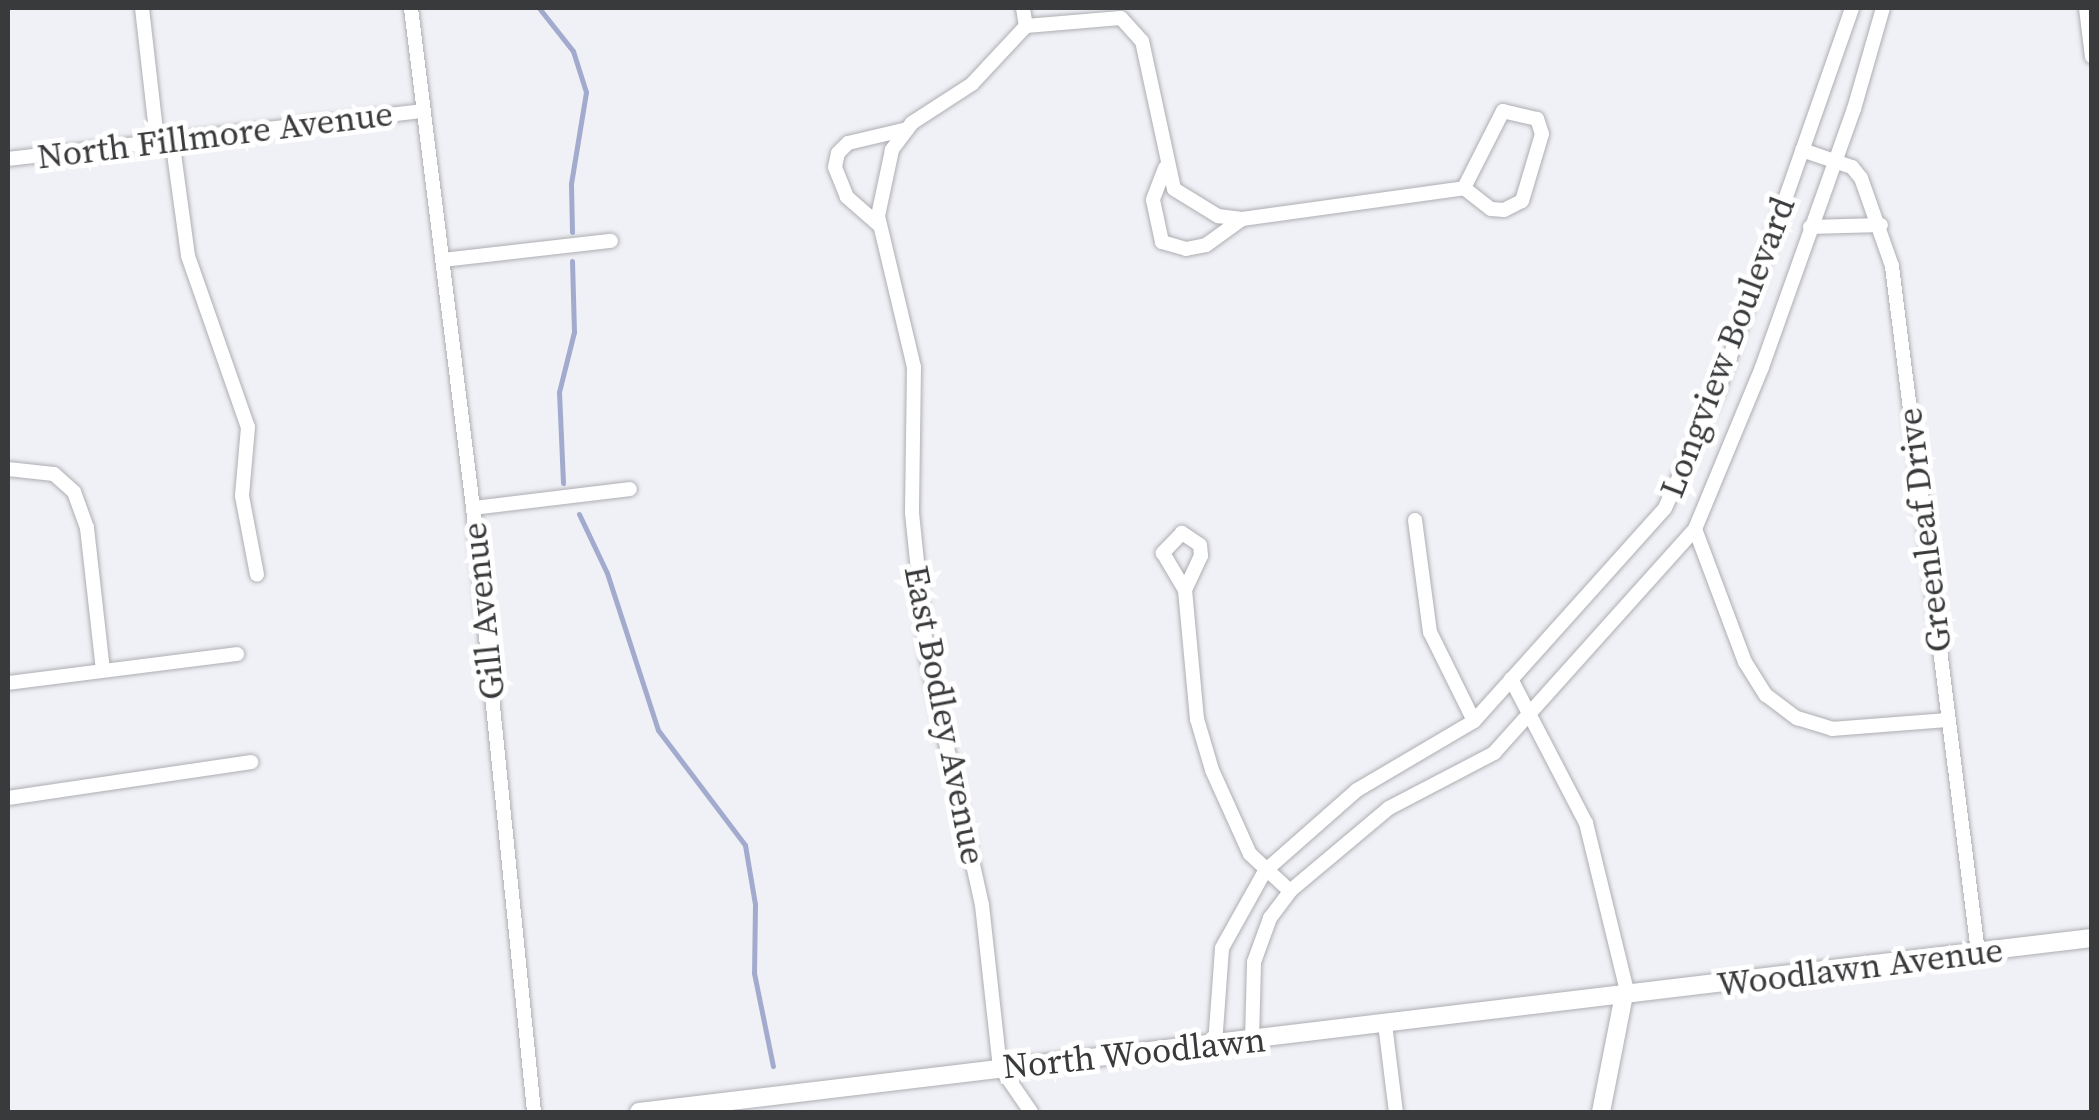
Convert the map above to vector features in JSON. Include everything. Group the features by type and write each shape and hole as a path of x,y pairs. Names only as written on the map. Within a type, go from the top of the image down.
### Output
{"street":[{"path":"142,8 188,256 248,426 242,496 257,575"},
{"name":"Gill Avenue","path":"411,8 473,508 534,1112"},
{"path":"1023,8 1026,26 1121,18 1142,40 1165,168 1174,189 1194,206 1242,219 1464,188 1491,209 1522,201 1542,134 1537,119 1503,110 1464,188"},
{"path":"1851,10 1885,8"},
{"name":"Longview Boulevard","path":"1252,1040 1254,962 1270,918 1290,891 1389,808 1494,754 1695,529 1743,419 1885,8"},
{"path":"2086,8 2092,57"},
{"name":"Longview Boulevard","path":"1215,1044 1222,948 1265,871 1357,790 1474,720 1666,508 1718,391 1851,10"},
{"name":"East Bodley Avenue","path":"1000,1067 982,905 916,594 914,367 880,226 883,181 908,129 972,84 1026,26"},
{"name":"North Fillmore Avenue","path":"8,159 423,110"},
{"path":"880,226 848,197 835,167 838,153 848,143 908,129"},
{"name":"Greenleaf Drive","path":"1802,150 1835,160 1861,178 1881,224 1892,266 1978,954"},
{"path":"1165,168 1153,200 1162,242 1186,249 1206,245 1242,219"},
{"name":"Longview Boulevard","path":"1810,227 1881,224"},
{"path":"443,260 611,241"},
{"path":"8,469 54,474 74,492 87,528 103,670"},
{"path":"473,508 630,489"},
{"path":"1415,520 1430,632 1474,720"},
{"path":"1695,529 1745,662 1766,695 1797,718 1832,728 1947,720"},
{"path":"1185,590 1197,719 1228,810 1265,871 1290,891"},
{"path":"8,683 237,654"},
{"path":"1510,680 1532,709 1586,822 1626,995 1601,1112"},
{"path":"8,798 250,762"},
{"name":"Woodlawn Avenue","path":"1626,995 2092,938"},
{"name":"North Woodlawn","path":"639,1112 1626,995"},
{"path":"1385,1024 1396,1112"},
{"path":"1000,1067 1031,1112"}],"waterway":[{"path":"539,8 573,51 586,92 571,184 572,232"},
{"path":"563,483 559,392 574,332 572,261"},
{"path":"579,514 607,573 658,730 745,845 755,904 754,973 773,1066"}]}
